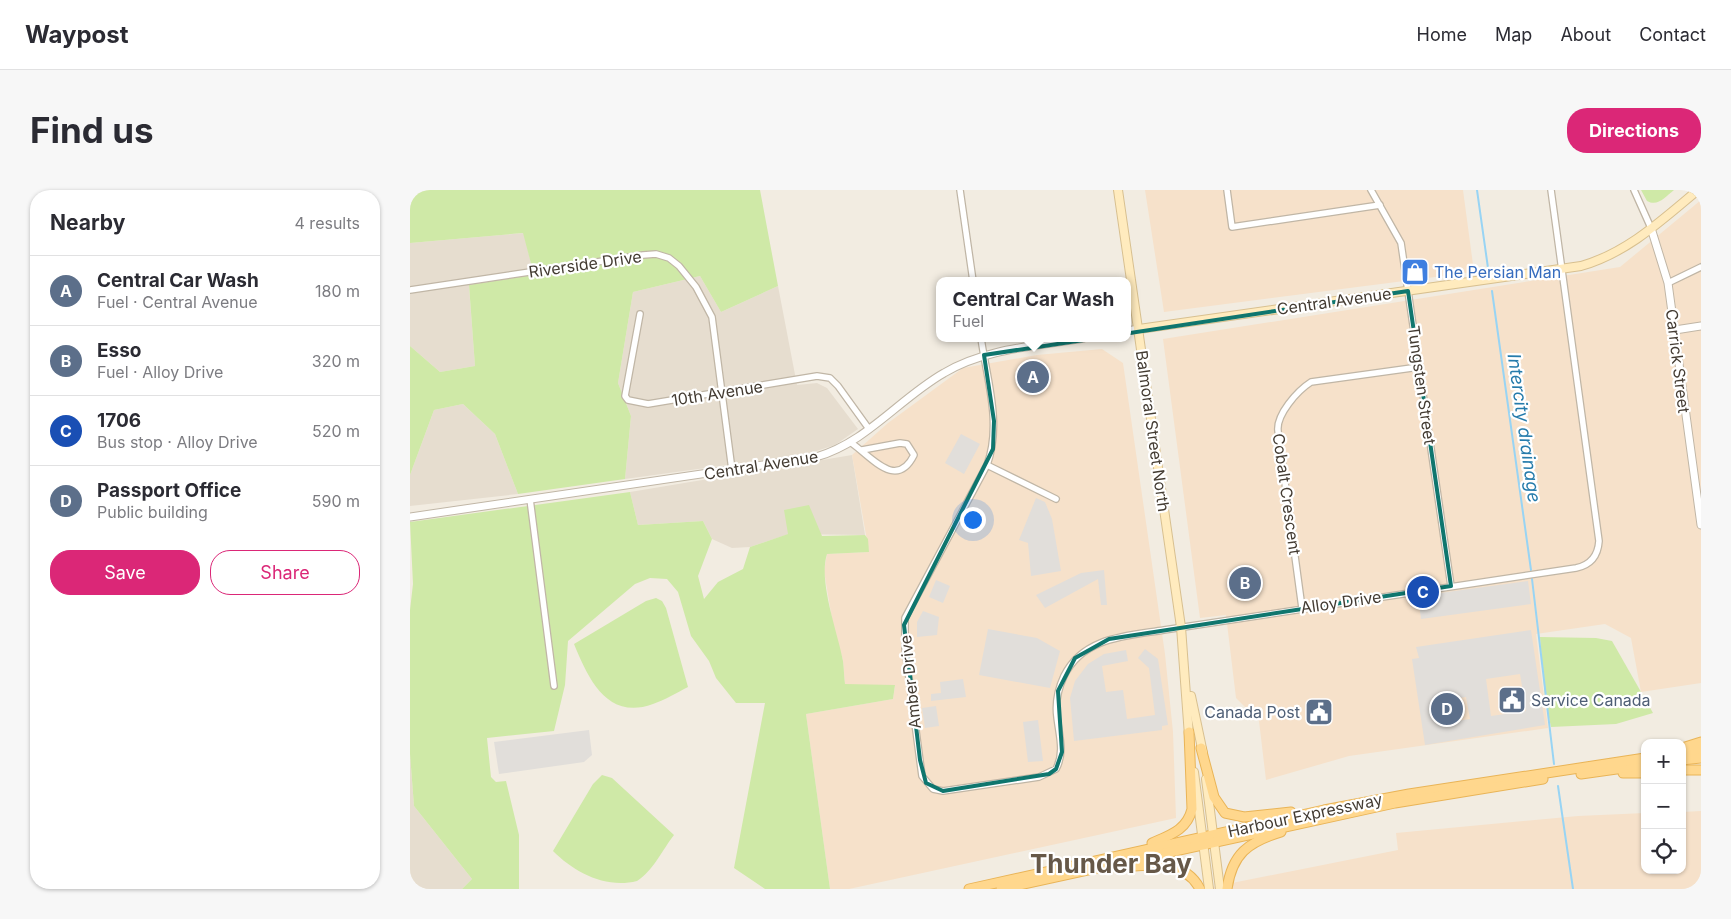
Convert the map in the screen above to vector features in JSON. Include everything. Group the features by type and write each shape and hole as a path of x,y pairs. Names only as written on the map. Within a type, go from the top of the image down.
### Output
{"main road":[{"name":"Balmoral Street North","path":"1118,190 1181,627 1186,672 1189,732 1209,889"},
{"name":"Central Avenue","path":"1139,329 1562,270 1604,258 1630,244 1698,190"},
{"name":"Balmoral Street North","path":"1186,672 1202,748 1220,889"},
{"path":"1136,851 1178,831 1190,816 1189,732"},
{"path":"1686,747 1701,742"},
{"path":"1202,748 1214,797 1223,811 1229,815 1244,817 1349,805"},
{"path":"1686,752 1701,750"},
{"path":"1686,760 1701,758"},
{"name":"Harbour Expressway","path":"1213,838 1349,805 1419,792 1641,759"},
{"name":"Harbour Expressway","path":"969,889 1136,851 1395,803 1641,766"},
{"path":"1686,770 1701,770"},
{"path":"1577,774 1641,773"},
{"path":"1227,889 1234,862 1245,850 1272,835 1333,816"},
{"name":"Harbour Expressway","path":"1001,889 1203,840"},
{"path":"1075,872 1157,864 1185,871 1200,889"}],"street":[{"path":"960,190 972,277"},
{"path":"1227,190 1232,228 1380,205"},
{"name":"Tungsten Street","path":"1371,190 1400,243 1451,586"},
{"path":"1551,190 1562,270"},
{"path":"1634,190 1651,228"},
{"name":"Carrick Street","path":"1651,228 1668,283 1701,525"},
{"name":"Riverside Drive","path":"410,290 642,255 656,254 669,258 679,266 696,287 712,317 732,470"},
{"path":"1668,283 1701,267"},
{"name":"Alloy Drive","path":"920,760 922,776 926,784 933,789 943,791 1049,774 1056,770 1062,752 1057,714 1058,690 1075,658 1092,645 1110,639 1587,565 1596,555 1598,532 1562,270"},
{"name":"10th Avenue","path":"640,314 625,396 628,400 648,404 817,376 830,378 869,429"},
{"path":"1674,330 1701,326"},
{"name":"Central Avenue","path":"1131,330 1139,329"},
{"name":"Amber Drive","path":"920,760 905,648 905,618 987,465 995,435 982,342"},
{"name":"Central Avenue","path":"410,517 804,460 828,453 850,442 942,374 969,359 1062,342"},
{"name":"Cobalt Crescent","path":"1302,608 1278,421 1300,391 1311,382 1419,367"},
{"path":"850,442 887,470 902,470 908,467 914,455 907,444 900,443 862,450"},
{"path":"987,465 1056,499"},
{"path":"530,499 554,686"}],"highlighted area":[{"path":"1408,291 1451,586 1109,639 1075,658 1058,691 1062,752 1056,769 1049,774 943,791 926,783 920,760 904,625 993,449 994,421 984,355"}],"shaded area":[{"path":"1145,190 1463,190 1474,272 1164,312"},
{"path":"1701,200 1701,683 1641,692 1631,638 1605,624 1536,634 1548,728 1349,756 1266,780 1259,721 1236,698 1226,615 1200,618 1163,339 1620,267"},
{"path":"524,233 534,276 469,286 475,366 440,372 410,346 410,243"},
{"path":"700,276 721,312 778,286 797,385 817,383 827,388 858,429 835,445 807,454 625,479 631,416 618,383 633,292"},
{"path":"1102,349 1123,363 1165,654 1173,732 1176,818 849,889 830,889 806,714 893,699 895,686 845,685 843,660 834,631 824,571 827,554 869,552 852,455 888,423 963,368 1037,355"},
{"path":"463,404 495,434 518,494 410,506 410,475 434,410"},
{"path":"961,434 980,444 964,474 945,463"},
{"path":"852,455 865,535 789,534 750,547 732,548 712,539 703,521 638,525 630,492"},
{"path":"1036,498 1045,502 1052,519 1061,571 1031,576 1028,543 1019,540"},
{"path":"1104,570 1107,605 1101,605 1098,579 1045,608 1036,595 1081,573"},
{"path":"936,580 950,586 943,603 929,597"},
{"path":"1528,581 1531,604 1421,619 1418,596"},
{"path":"923,611 939,617 937,635 917,637 917,622"},
{"path":"988,629 1037,638 1060,651 1050,688 979,675"},
{"path":"1531,630 1545,725 1425,745 1412,659 1419,658 1416,647","holes":["1520,674 1526,711 1491,716 1486,679","1466,697 1470,719 1436,724 1432,702"]},
{"path":"1145,649 1158,659 1168,725 1162,726 1162,730 1074,741 1070,698 1075,681 1088,664 1104,654 1126,650 1128,661 1102,666 1106,692 1123,690 1127,719 1155,715 1149,668 1138,658"},
{"path":"963,679 966,697 931,701 931,694 941,693 940,682"},
{"path":"936,706 939,726 925,728 922,708"},
{"path":"1038,720 1043,761 1028,762 1023,722"},
{"path":"589,730 592,755 584,762 499,774 494,742"},
{"path":"410,754 414,806 472,879 462,889 410,889"},
{"path":"1701,811 1701,889 1202,889 1398,850 1396,833 1578,816 1641,813 1641,874 1686,874 1686,812"}],"green space":[{"path":"410,190 760,190 778,286 721,312 700,276 633,292 618,383 631,416 625,479 518,494 495,434 463,404 434,410 410,475 410,346 440,372 475,366 469,285 534,275 523,233 410,243"},
{"path":"1641,190 1674,190 1658,202 1651,203 1647,201"},
{"path":"630,492 638,525 703,521 712,539 698,576 704,599 718,582 743,569 750,547 788,534 784,510 809,505 822,536 865,535 868,539 869,552 827,554 825,579 827,593 843,661 845,684 895,685 893,699 806,714 830,889 765,889 734,868 765,703 736,703 716,678 709,661 691,636 678,592 667,579 650,578 635,584 568,641 565,685 554,731 487,738 491,777 496,782 506,781 519,835 519,889 462,889 472,879 414,806 410,754 410,610 413,584 410,522"},
{"path":"656,598 662,601 666,608 688,687 653,704 637,708 623,707 611,701 593,682 574,644 646,601"},
{"path":"1540,637 1596,638 1612,641 1653,713 1616,724 1551,727 1545,698"},
{"path":"602,775 612,778 674,835 653,866 637,881 613,883 602,881 570,866 553,851 593,784"}],"waterway":[{"name":"Intercity drainage","path":"1477,190 1488,268"},
{"name":"Intercity drainage","path":"1492,291 1531,570"},
{"name":"Intercity drainage","path":"1532,579 1554,764"},
{"name":"Intercity drainage","path":"1558,786 1573,889"}],"place":[{"name":"The Persian Man","path":"1415,272"},
{"name":"Central Car Wash","path":"1033,377"},
{"name":"Esso","path":"1245,583"},
{"name":"1706","path":"1423,592"},
{"name":"Service Canada","path":"1512,700"},
{"name":"Passport Office","path":"1447,709"},
{"name":"Canada Post","path":"1319,712"}],"district":[{"name":"Thunder Bay","path":"1111,864"}]}
